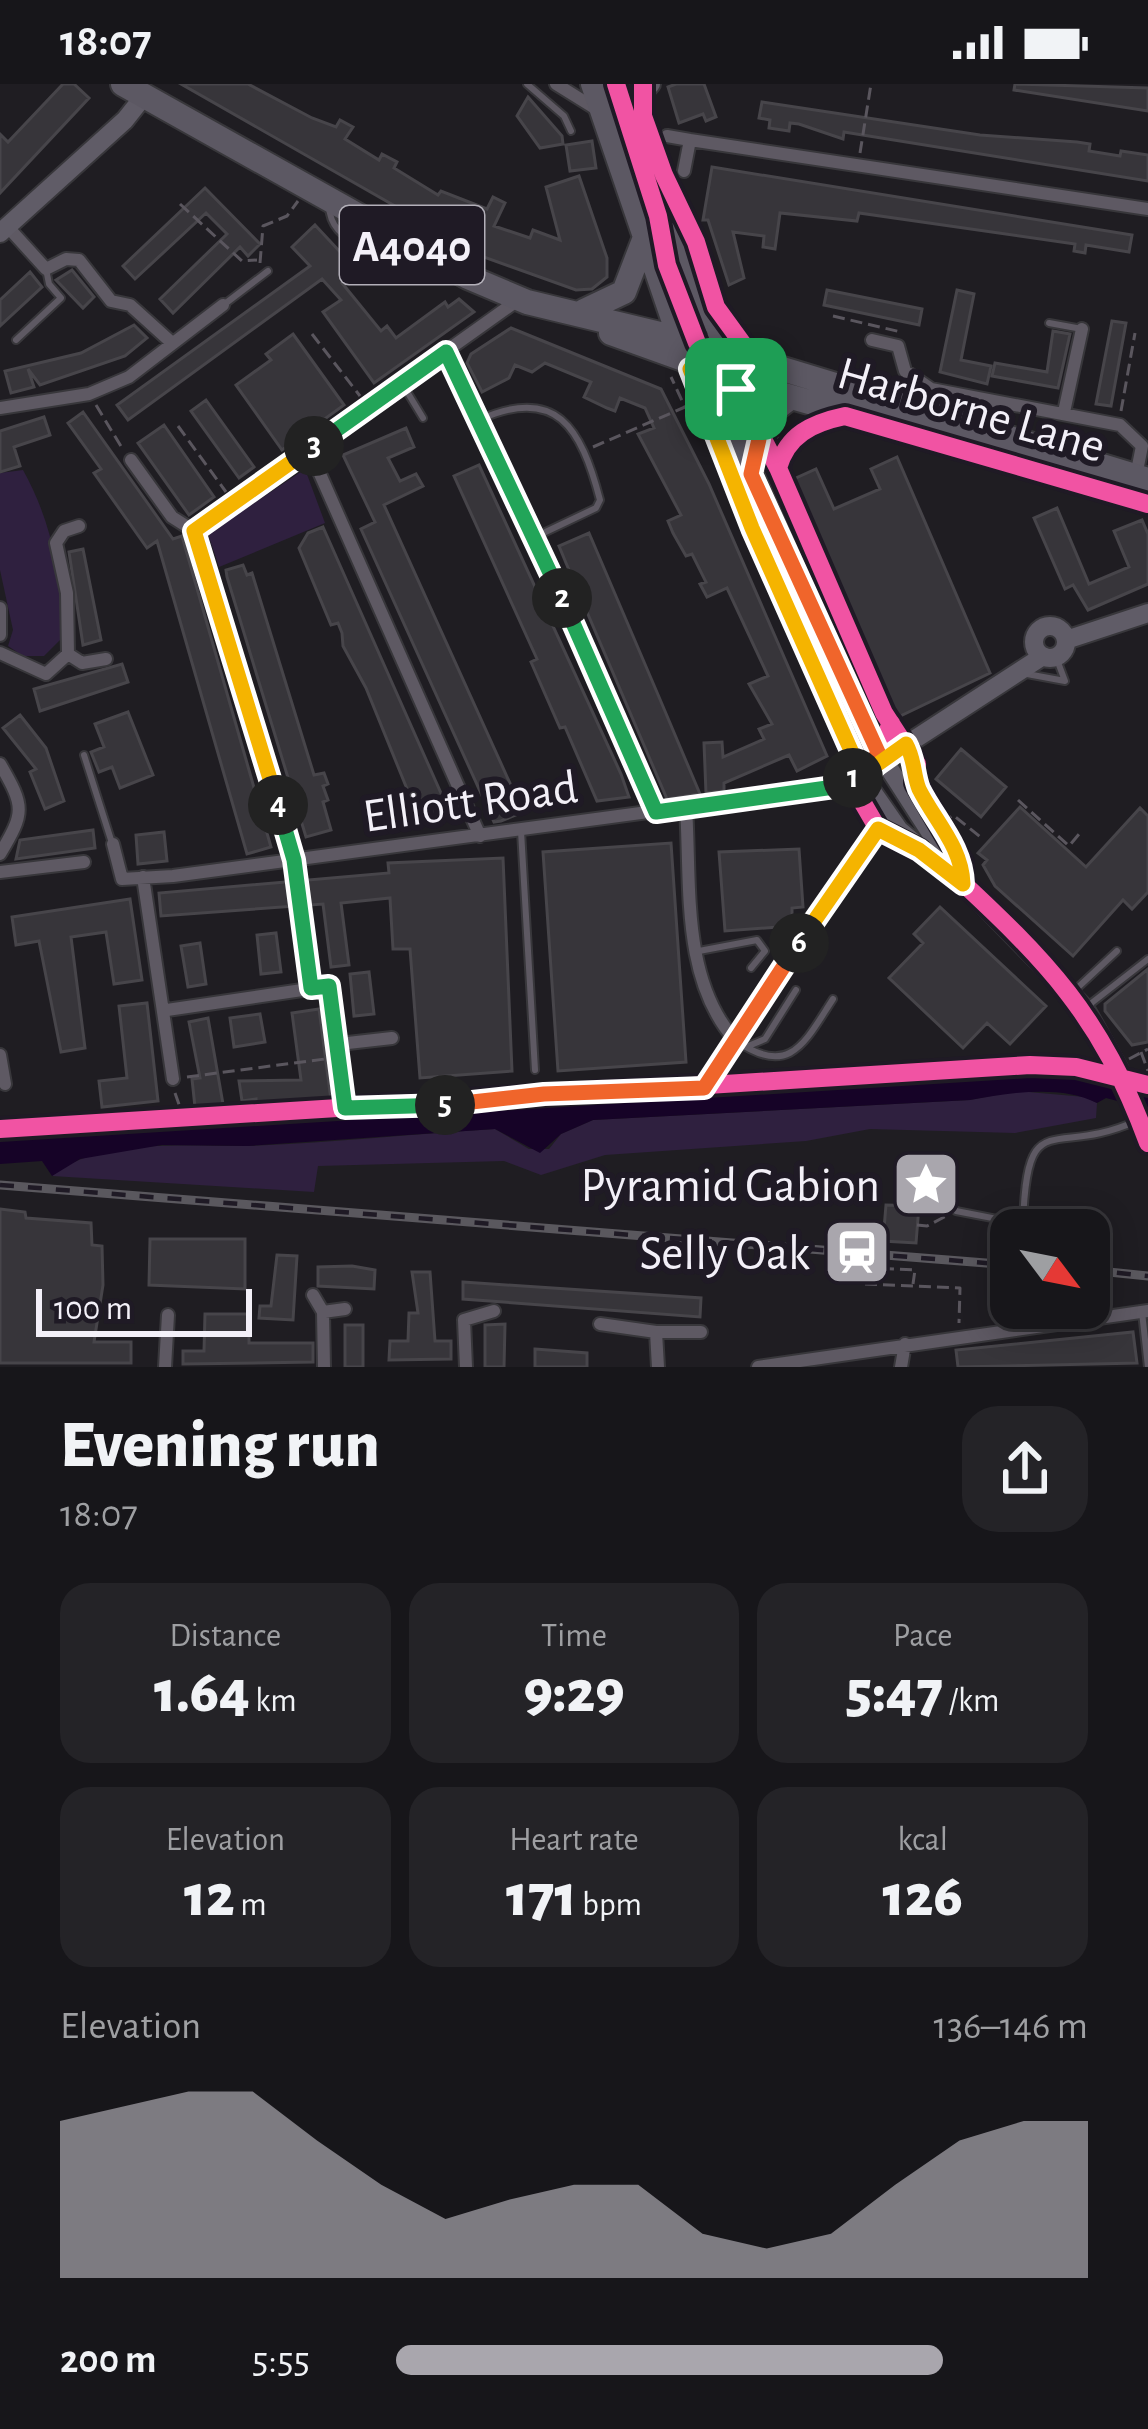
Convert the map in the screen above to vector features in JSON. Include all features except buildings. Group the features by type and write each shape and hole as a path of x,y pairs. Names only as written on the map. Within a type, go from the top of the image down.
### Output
{"highway":[{"path":"593,84 613,114 705,311 741,357"},
{"path":"616,84 613,114 644,240 686,358"},
{"name":"A4040","path":"134,90 319,190 468,278 519,299 573,312 686,358"},
{"path":"658,216 686,358"},
{"path":"573,312 624,292 644,240"},
{"name":"Harborne Lane","path":"686,358 741,357 918,396 1144,485"},
{"name":"Harborne Lane","path":"686,358 811,413 926,434 1144,485"}],"main road":[{"path":"613,114 651,84"},
{"path":"4,229 125,120 134,90"},
{"path":"686,358 771,472 880,757 937,843 945,867"},
{"path":"686,358 860,774 889,818 919,850 945,867 1078,1001 1123,1073 1148,1143"},
{"path":"860,774 880,757 897,726 1022,674 1055,651 1148,613"}],"street":[{"path":"556,84 613,114"},
{"path":"668,136 1148,209"},
{"path":"684,171 691,140"},
{"path":"4,229 46,269 66,259 79,260 111,301 130,305 172,343"},
{"path":"194,531 519,299"},
{"path":"0,408 89,394 129,376 223,305"},
{"path":"1064,412 1082,329"},
{"path":"872,340 898,346 918,396 926,434"},
{"path":"446,352 535,537 656,812"},
{"path":"918,396 1064,412 1120,425 1142,446 1144,485"},
{"path":"309,449 480,836"},
{"path":"131,460 172,517 194,531 294,860"},
{"path":"0,653 46,674 68,654 67,593 56,543 64,531 79,526"},
{"path":"0,608 0,635"},
{"path":"68,654 82,663 106,658"},
{"path":"0,764 19,797 22,817 0,854"},
{"name":"Elliott Road","path":"143,878 834,787 860,774"},
{"path":"686,807 695,951 714,1014 741,1044"},
{"path":"785,964 889,818"},
{"path":"113,844 122,879 143,878 173,1079"},
{"path":"0,872 84,862"},
{"path":"310,957 311,988"},
{"path":"166,1010 329,986 339,1044 392,1039"},
{"path":"0,1055 5,1084"},
{"path":"314,1295 323,1312 324,1367"},
{"path":"323,1312 345,1309"},
{"path":"466,1367 464,1320 494,1311"},
{"path":"758,1367 1145,1311"},
{"path":"165,1367 168,1315"},
{"path":"600,1324 701,1332"},
{"path":"656,1332 658,1367"},
{"path":"901,1367 905,1344"}],"lane":[{"path":"527,84 564,116 571,130"},
{"path":"16,340 61,298 49,284 46,269"},
{"path":"223,305 268,272"},
{"path":"1049,323 1082,329"},
{"path":"402,383 422,418"},
{"path":"470,440 518,404 537,405 556,414 575,440 600,500 596,508 535,537"},
{"path":"771,472 759,439 774,418 811,413"},
{"path":"1022,674 1065,681 1055,651"},
{"path":"84,754 113,844"},
{"path":"520,831 535,1070"},
{"path":"695,951 757,940 765,951 751,968"},
{"path":"1078,1001 1117,951"},
{"path":"1078,1001 1148,959"},
{"path":"741,1044 765,1039 796,990"},
{"path":"741,1044 785,1057 801,1047 833,998"},
{"path":"956,1211 1023,1224 1024,1171 1034,1150 1054,1137 1092,1138 1137,1114"},
{"path":"1145,1311 1148,1367"}],"path":[{"path":"858,165 872,84"},
{"path":"257,260 262,226 287,216 319,190"},
{"path":"180,204 242,261 257,260"},
{"path":"257,260 268,272"},
{"path":"1120,425 1136,333"},
{"path":"312,334 369,407"},
{"path":"590,448 685,407 686,358"},
{"path":"89,394 131,460"},
{"path":"771,472 811,413"},
{"path":"178,426 233,503"},
{"path":"759,439 771,472"},
{"path":"837,606 897,726"},
{"path":"842,631 897,726"},
{"path":"880,757 897,726"},
{"path":"1018,800 1069,846 1079,833"},
{"path":"952,844 937,818 953,815 983,839"},
{"path":"294,860 310,957"},
{"path":"704,1088 741,1044 785,964"},
{"path":"173,1079 340,1061 339,1044"},
{"path":"1148,1049 1141,1050 1123,1073 1148,1085"},
{"path":"1141,1050 1148,1071"},
{"path":"335,1062 347,1108"},
{"path":"683,1090 728,1087"},
{"path":"151,1118 187,1111"},
{"path":"917,1225 927,1226 956,1211"},
{"path":"883,1235 847,1231 844,1267 914,1270 913,1286"},
{"path":"866,1284 960,1288 958,1338"}],"shaded area":[{"path":"305,469 325,523 219,567 208,534"},
{"path":"23,470 42,510 58,574 60,640 44,656 23,656 8,646 13,630 0,570 0,473"},
{"path":"1076,1071 1148,1090 1148,1109 1106,1098 1097,1103 1067,1094 1034,1092 970,1100 593,1120 561,1134 540,1153 495,1129 248,1146 162,1145 80,1159 52,1176 42,1161 0,1164 0,1135 164,1124 170,1119"},
{"path":"1017,1091 1085,1097 1097,1103 1096,1118 1015,1133 870,1129 806,1141 605,1155 541,1175 504,1161 318,1166 314,1192 52,1176 94,1155 146,1147 279,1145 495,1129 529,1149 549,1149 561,1134 593,1120 970,1100"}],"railway":[{"path":"0,1185 990,1263"},
{"path":"1110,1272 1148,1276"}],"cycle path":[{"path":"616,84 658,216 667,265 697,343"},
{"path":"643,84 643,116 664,175 696,242 716,307 745,347 737,389 778,468 884,713 917,764 916,783 962,862 963,884"},
{"path":"778,468 802,432 845,416 1148,504"},
{"path":"891,723 860,798 878,829 919,850"},
{"path":"950,871 1016,934 1068,993 1111,1059 1148,1143"},
{"path":"0,1129 1030,1065 1076,1067 1148,1085"}],"place":[{"name":"Pyramid Gabion","path":"926,1184"},
{"name":"Selly Oak","path":"857,1252"}],"route":[{"path":"736,389 690,369 752,528 860,774 865,782 870,768 906,744 917,764 916,783 962,862 963,884 919,850 878,829 704,1088 345,1108 335,1062 340,1061 339,1044 329,986 311,988 294,860 194,531 446,352 535,537 656,812 834,787 860,774 870,768 878,752 751,474 759,439 736,389"}]}
